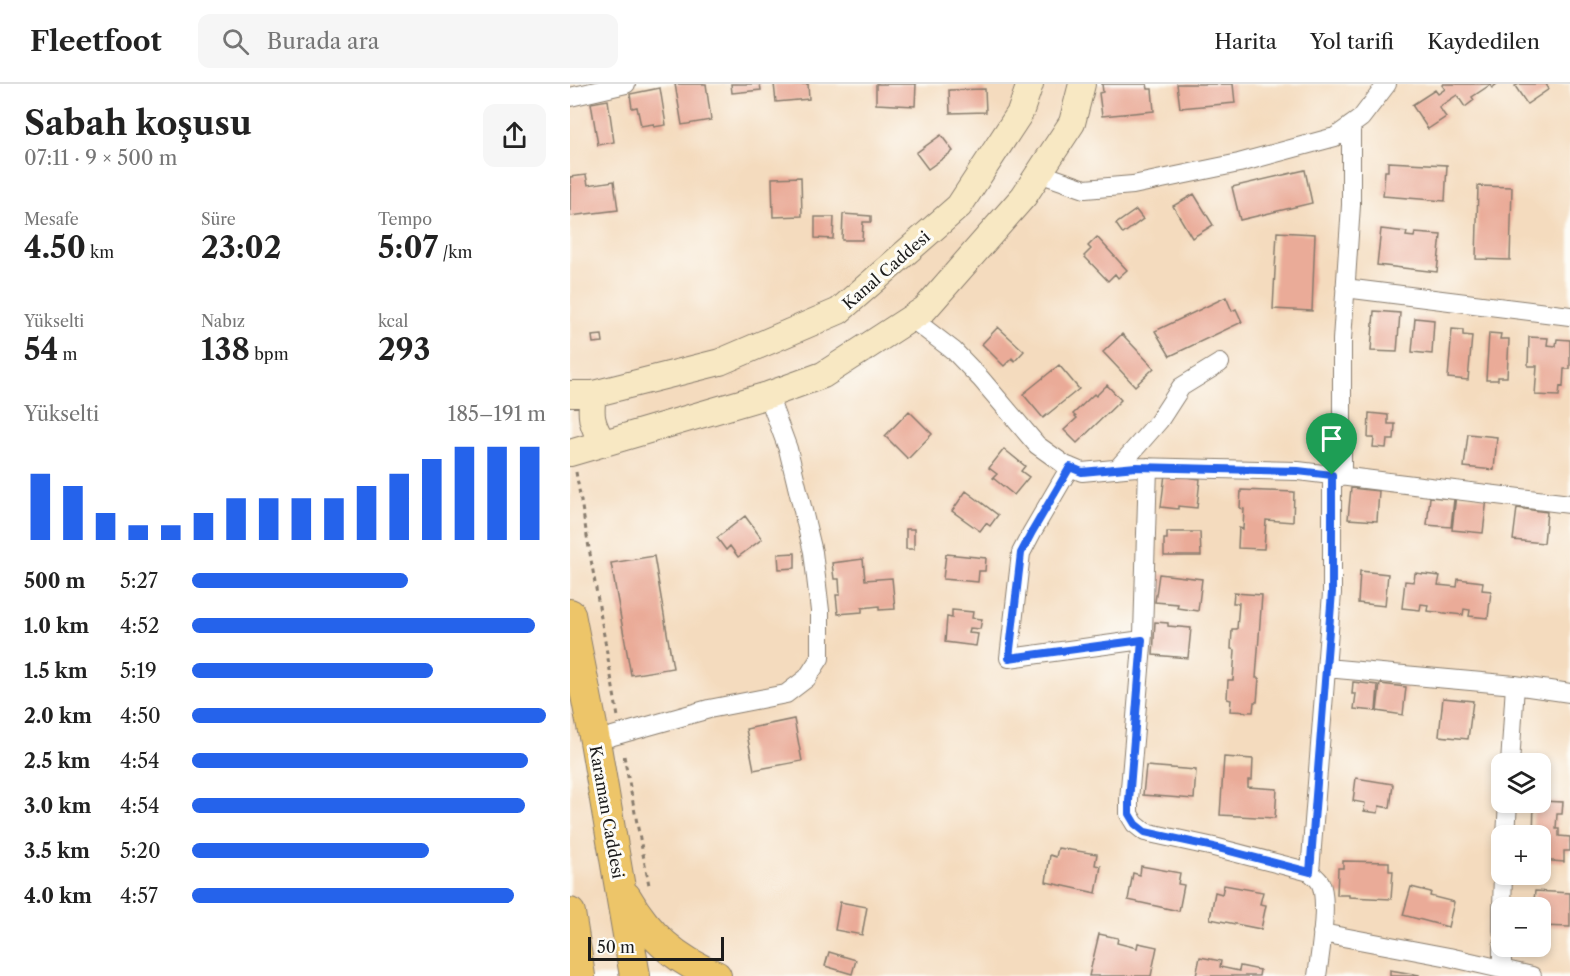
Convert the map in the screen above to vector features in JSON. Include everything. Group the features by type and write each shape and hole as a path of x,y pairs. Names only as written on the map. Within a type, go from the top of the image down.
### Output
{"highway":[{"name":"Karaman Caddesi","path":"570,614 609,745 634,886 635,976"},
{"path":"634,886 638,919 662,944 694,967 717,976"},
{"path":"570,913 580,976"}],"main road":[{"name":"Kanal Caddesi","path":"582,394 720,362 839,311 959,206 1020,113 1030,84"},
{"path":"571,453 768,395 823,375 926,309 1024,196 1072,123 1082,84"},
{"path":"582,394 595,430 603,442"}],"street":[{"path":"570,98 626,84"},
{"path":"1039,173 1085,189 1133,185 1239,163 1335,137 1361,118 1387,84"},
{"path":"1310,872 1332,592 1350,205 1351,125"},
{"path":"1345,288 1570,316"},
{"path":"911,318 954,351 981,379 1036,445 1082,472 1148,467 1298,471 1570,504"},
{"path":"1117,469 1159,421 1181,387 1221,363"},
{"path":"609,745 710,709 786,694 807,678 820,658 820,611 813,552 788,449 768,395"},
{"path":"1070,467 1021,553 1009,658 1142,640"},
{"path":"1148,467 1142,640 1129,814 1135,824 1145,832 1310,872 1320,883 1323,911 1317,976"},
{"path":"1326,668 1515,685 1570,693"},
{"path":"1511,753 1515,685"},
{"path":"1322,933 1449,957 1532,976"},
{"path":"1502,957 1502,969"}],"path":[{"path":"571,453 617,715"},
{"path":"609,745 634,886"}],"building":[{"path":"675,84 706,84 711,120 682,125"},
{"path":"731,84 760,84 761,90 732,93"},
{"path":"774,84 808,84 809,99 776,102"},
{"path":"876,84 916,84 915,106 876,104"},
{"path":"1102,84 1147,84 1148,89 1152,89 1154,111 1102,116 1099,93 1103,92"},
{"path":"1177,84 1233,84 1235,103 1180,108"},
{"path":"1443,84 1497,84 1492,88 1490,85 1472,97 1474,100 1465,107 1457,95 1439,107 1446,117 1428,129 1412,105 1435,90 1438,94 1445,89"},
{"path":"1546,84 1549,89 1527,104 1515,86"},
{"path":"660,88 666,125 641,126 637,107 632,108 630,94"},
{"path":"985,89 986,112 950,113 949,90"},
{"path":"608,100 614,142 598,145 591,103"},
{"path":"941,135 953,151 928,169 916,153"},
{"path":"1388,162 1447,165 1445,201 1383,196"},
{"path":"1305,170 1312,203 1240,220 1232,187"},
{"path":"586,175 588,185 614,181 618,210 570,216 570,177"},
{"path":"801,177 802,216 773,217 772,178"},
{"path":"1478,186 1512,187 1510,260 1476,259"},
{"path":"1194,194 1213,225 1192,238 1173,206"},
{"path":"1136,210 1143,219 1123,234 1116,224"},
{"path":"843,214 871,216 871,222 863,222 862,240 842,240"},
{"path":"815,217 834,217 833,239 815,238"},
{"path":"1381,229 1407,232 1406,236 1414,237 1415,233 1441,235 1437,272 1377,265"},
{"path":"1277,232 1315,234 1312,311 1273,309"},
{"path":"1097,237 1127,270 1118,278 1115,274 1108,281 1084,256 1091,249 1088,246"},
{"path":"1226,297 1232,311 1236,309 1242,322 1170,356 1155,331"},
{"path":"1374,311 1400,313 1397,352 1371,351"},
{"path":"1415,318 1434,320 1432,354 1412,352"},
{"path":"998,327 1024,351 1015,361 1012,358 1004,366 982,344"},
{"path":"1452,329 1463,330 1463,335 1472,336 1468,380 1448,378"},
{"path":"1489,333 1501,334 1500,339 1509,339 1507,377 1498,377 1498,380 1486,380"},
{"path":"1122,334 1154,368 1135,386 1103,352"},
{"path":"602,335 603,342 593,343 592,336"},
{"path":"1529,337 1548,338 1547,345 1556,346 1557,339 1570,340 1570,369 1564,369 1563,387 1560,386 1559,396 1535,395 1537,366 1528,366"},
{"path":"1059,365 1079,389 1043,418 1023,394"},
{"path":"1107,385 1121,400 1077,443 1064,430 1077,418 1073,414"},
{"path":"909,411 932,434 908,459 885,436"},
{"path":"1369,413 1388,415 1388,424 1395,424 1394,440 1387,440 1386,448 1373,447 1374,438 1368,438"},
{"path":"1468,434 1497,437 1494,470 1464,467"},
{"path":"1004,449 1025,466 1021,471 1029,477 1014,495 993,478 997,474 989,468"},
{"path":"1165,474 1200,479 1197,508 1161,507"},
{"path":"1351,488 1379,491 1377,521 1348,519"},
{"path":"1241,490 1294,492 1293,522 1266,520 1264,549 1238,548 1239,528 1243,529 1244,509 1240,508"},
{"path":"966,491 998,515 990,526 986,523 980,531 952,511"},
{"path":"1456,495 1487,498 1483,533 1452,530"},
{"path":"1430,497 1454,499 1451,527 1427,525"},
{"path":"1517,508 1547,512 1544,543 1513,540"},
{"path":"745,516 762,539 738,557 730,546 726,550 717,538"},
{"path":"906,529 914,529 914,549 906,549"},
{"path":"1167,532 1200,532 1201,556 1164,556 1164,539 1167,539"},
{"path":"795,553 795,568 779,569 778,554"},
{"path":"946,554 986,558 985,571 979,571 978,582 943,579"},
{"path":"654,556 673,668 631,675 611,563"},
{"path":"863,559 865,580 892,578 895,609 879,610 879,606 862,608 862,612 838,614 836,595 840,595 839,579 834,579 832,563"},
{"path":"1360,571 1388,574 1385,606 1358,603"},
{"path":"1415,573 1440,576 1438,585 1457,587 1458,579 1483,582 1482,590 1491,591 1488,618 1469,616 1470,610 1464,609 1463,615 1427,611 1428,605 1421,604 1420,610 1402,608 1405,581 1414,582"},
{"path":"1159,574 1202,579 1198,611 1177,608 1178,604 1155,602"},
{"path":"1234,593 1262,595 1256,678 1259,678 1257,702 1254,702 1253,712 1230,711 1231,700 1227,699 1228,680 1233,680 1235,650 1231,649 1232,629 1237,629 1239,603 1233,603"},
{"path":"952,610 973,612 972,618 982,619 980,629 970,628 969,633 978,634 976,646 945,642 947,617 952,618"},
{"path":"1155,622 1168,623 1168,626 1191,628 1188,658 1153,655"},
{"path":"1353,682 1378,685 1376,711 1354,709 1356,694 1352,694"},
{"path":"1380,684 1406,687 1403,715 1377,711"},
{"path":"1443,698 1473,701 1468,739 1439,736"},
{"path":"794,719 802,761 754,770 746,729"},
{"path":"1224,757 1253,759 1252,780 1248,780 1248,787 1277,789 1275,818 1220,815"},
{"path":"1146,766 1196,770 1194,799 1143,795"},
{"path":"1356,778 1393,784 1390,808 1379,806 1378,813 1364,811 1365,803 1353,801"},
{"path":"1551,801 1563,802 1562,814 1557,814 1556,829 1559,829 1559,836 1570,837 1570,851 1564,851 1564,862 1551,861 1551,825 1533,825 1534,813 1551,813"},
{"path":"1058,848 1097,854 1095,865 1101,866 1096,893 1046,882 1050,855 1056,857"},
{"path":"1343,861 1389,862 1389,871 1393,871 1391,899 1337,895 1338,868 1343,868"},
{"path":"1141,866 1180,873 1178,884 1184,885 1179,911 1128,900 1133,873 1140,875"},
{"path":"1224,885 1263,892 1260,904 1266,905 1261,929 1210,919 1215,892 1222,894"},
{"path":"1411,887 1431,892 1430,896 1454,902 1448,927 1403,915"},
{"path":"1535,891 1570,893 1570,927 1551,926 1551,897 1534,897"},
{"path":"840,902 867,907 862,935 835,930"},
{"path":"1099,934 1118,938 1117,943 1137,948 1138,943 1157,947 1151,976 1089,976"},
{"path":"829,952 856,960 852,974 825,966"},
{"path":"1200,957 1221,961 1220,967 1239,971 1240,966 1260,970 1259,976 1196,976"},
{"path":"1390,970 1419,975 1419,976 1390,976"}],"route":[{"path":"1070,467 1082,472 1136,467 1298,471 1332,475 1332,592 1310,872 1145,832 1135,824 1129,814 1142,640 1009,658 1021,553 1032,532 1070,467"}]}
